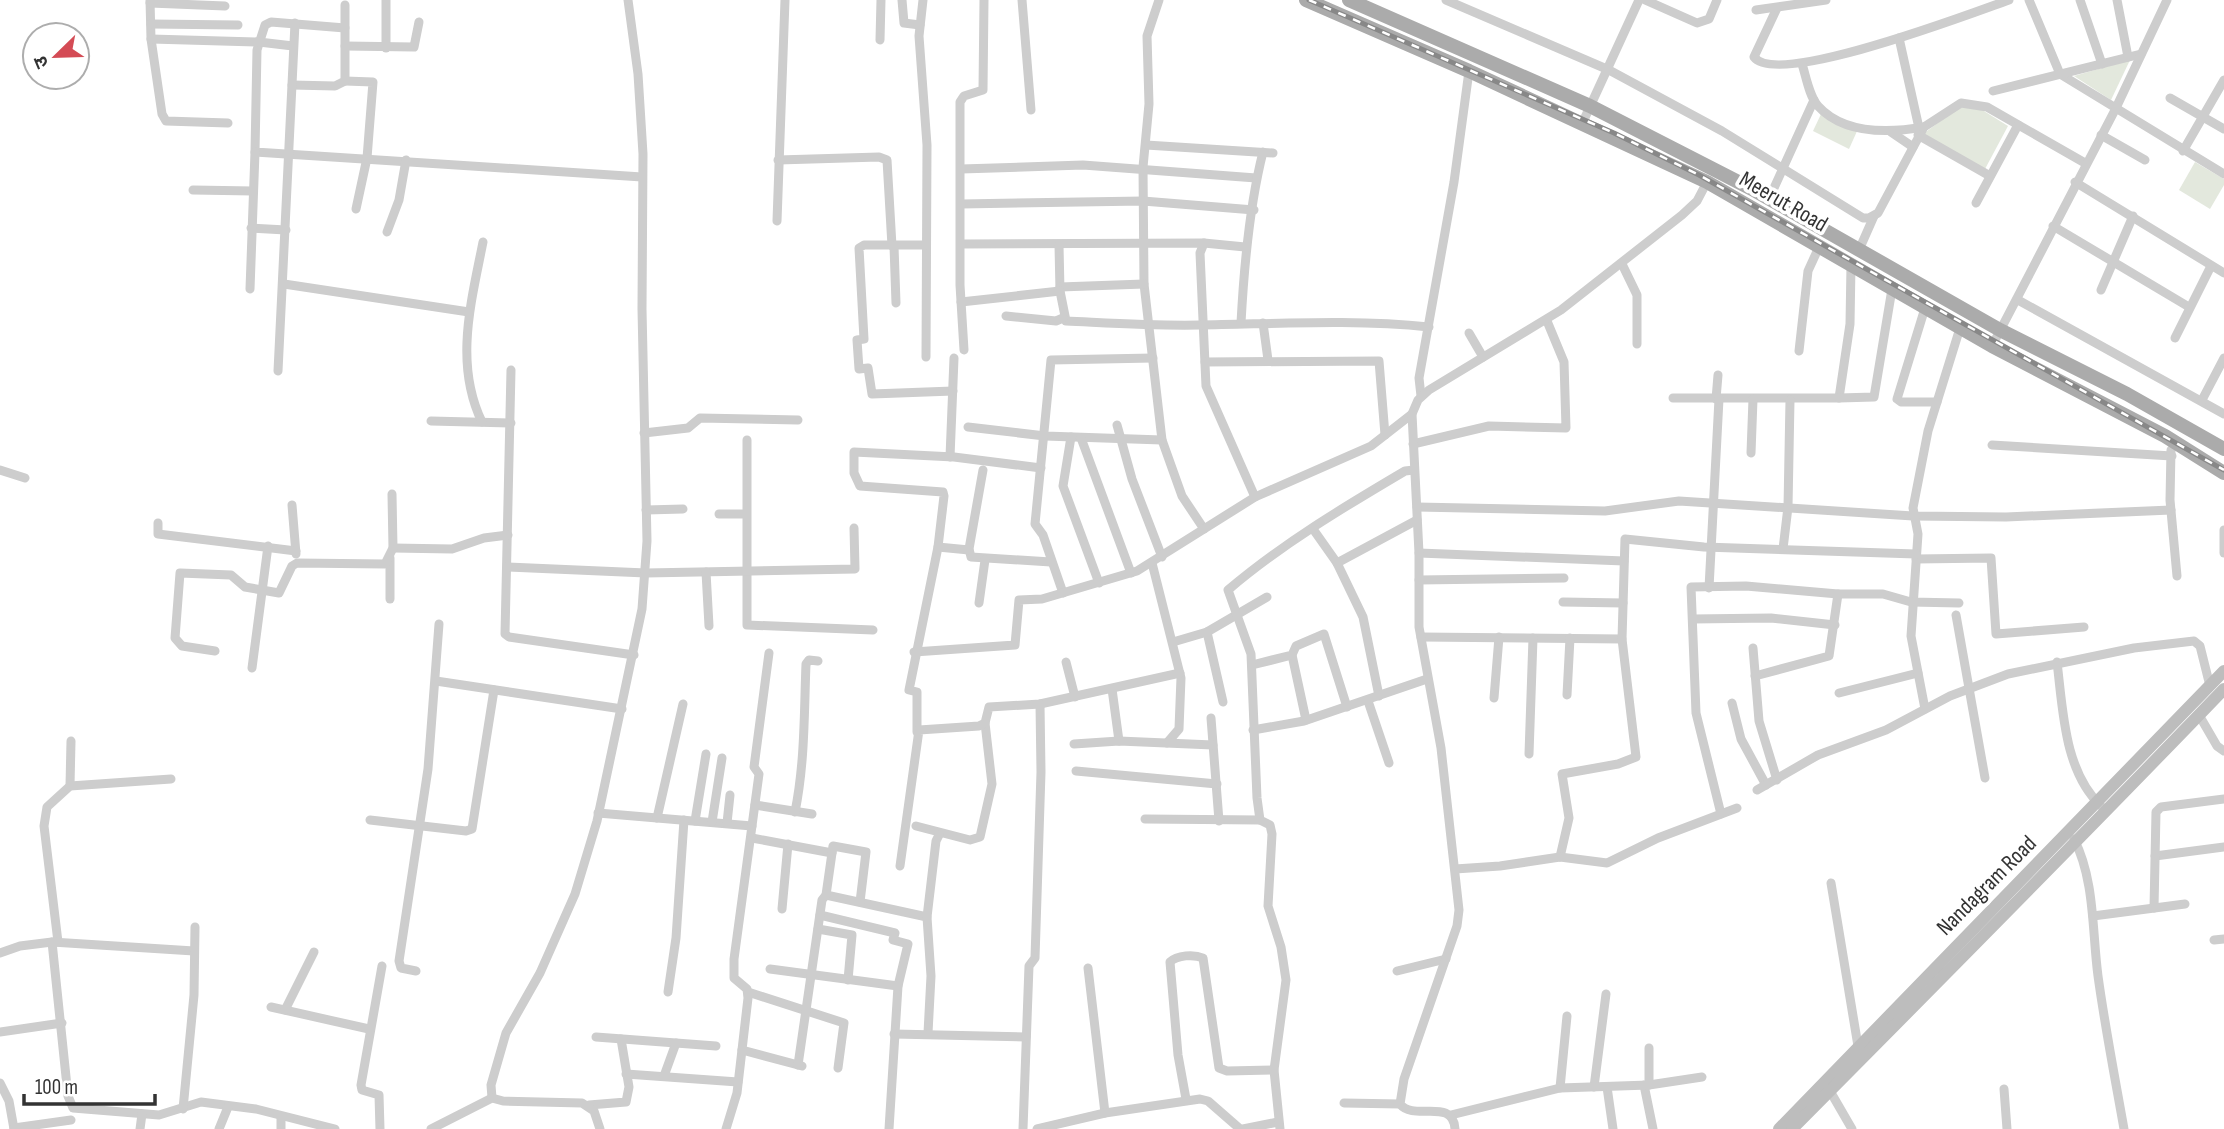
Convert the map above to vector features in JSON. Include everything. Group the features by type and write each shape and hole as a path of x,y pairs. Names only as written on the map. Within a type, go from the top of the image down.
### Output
{"main road":[{"name":"Meerut Road","path":"1349,0 1590,106 1769,199 2000,330 2126,394 2224,449"},
{"name":"Meerut Road","path":"1313,1 1707,182 2171,448 2224,473"}],"street":[{"path":"386,0 386,48"},
{"path":"492,1098 491,1085 506,1032 540,973 575,894 598,813 634,655 646,573 642,177 638,74 628,0"},
{"path":"777,221 785,0"},
{"path":"880,40 881,0"},
{"path":"902,0 904,23 920,24"},
{"path":"923,0 920,24 927,145 926,357"},
{"path":"964,350 961,302 960,102 964,96 980,92 984,86 984,0"},
{"path":"1022,0 1031,110"},
{"path":"1159,0 1147,36 1149,95 1143,167 1144,284 1163,440 1182,496 1204,529"},
{"path":"1446,0 1609,71 1722,131 1863,218 1874,216"},
{"path":"1582,124 1609,71 1639,0"},
{"path":"1645,0 1697,23 1709,19 1717,0"},
{"path":"1756,10 1826,0"},
{"path":"1777,8 1754,53 1755,59 1768,64 1802,64 1899,37 2009,0"},
{"path":"2029,0 2060,74 2115,110 2224,174"},
{"path":"2080,0 2102,64"},
{"path":"2117,0 2128,57"},
{"path":"1992,346 2018,300 2075,182 2115,110 2167,0"},
{"path":"225,6 150,2 150,24 162,114 166,121 228,123"},
{"path":"345,5 345,81"},
{"path":"250,289 255,152 253,145 261,30 271,22 345,27"},
{"path":"345,46 414,47 419,22"},
{"path":"278,371 295,23"},
{"path":"150,24 238,25"},
{"path":"1859,250 1920,130 1899,37"},
{"path":"151,39 259,42 293,46"},
{"path":"1993,92 2141,54"},
{"path":"1802,64 1814,100 1826,112 1846,123 1867,130 1920,130 1955,106 1968,102 1987,107 2085,163"},
{"path":"1421,396 1419,378 1469,71"},
{"path":"2183,151 2203,118 2220,100 2224,80"},
{"path":"292,85 335,86 345,81 373,82 367,158 356,209"},
{"path":"2170,99 2224,130"},
{"path":"1769,199 1814,100"},
{"path":"1976,203 2018,125"},
{"path":"1920,130 1990,176"},
{"path":"1890,132 1913,147"},
{"path":"2101,135 2145,160"},
{"path":"1146,145 1268,153 1256,178 1254,210 1245,247 1241,323"},
{"path":"255,152 642,177"},
{"path":"778,160 879,157 887,160 896,303"},
{"path":"387,232 399,200 406,160"},
{"path":"961,169 1083,165 1143,167 1256,178"},
{"path":"914,652 1015,645 1019,600 1063,593 1131,573 1162,557 1255,496 1362,452 1412,414 1421,396 1547,321 1622,264 1697,201 1707,182"},
{"path":"2075,182 2224,273"},
{"path":"192,190 253,191"},
{"path":"961,204 1143,201 1254,210"},
{"path":"2101,290 2133,216"},
{"path":"2053,226 2189,307"},
{"path":"251,228 286,230"},
{"path":"482,422 474,406 466,369 469,312 483,242"},
{"path":"961,244 1204,243 1245,247"},
{"path":"1204,243 1200,253 1202,326 1208,395 1255,496"},
{"path":"926,245 859,248 864,339 857,340 859,369 868,368 872,394 953,391"},
{"path":"1059,245 1063,318"},
{"path":"1799,351 1808,271 1819,247"},
{"path":"1622,264 1637,295 1637,344"},
{"path":"1839,398 1850,324 1851,265"},
{"path":"2175,338 2211,266"},
{"path":"284,284 469,312"},
{"path":"961,302 1060,289 1144,284"},
{"path":"1673,398 1790,400 1874,397 1892,289"},
{"path":"2018,300 2224,414"},
{"path":"1925,308 1897,399 1900,402 1937,402"},
{"path":"1006,316 1056,321 1063,318"},
{"path":"1063,318 1066,321 1149,326 1263,323 1399,324 1429,327"},
{"path":"1413,444 1489,426 1566,428 1564,362 1547,321"},
{"path":"1263,323 1268,360"},
{"path":"1925,709 1911,636 1911,602 1918,534 1913,516 1923,456 1960,328"},
{"path":"1469,333 1483,357"},
{"path":"950,457 954,358"},
{"path":"1063,593 1043,536 1035,524 1053,358 1153,358"},
{"path":"2202,400 2224,358"},
{"path":"1205,362 1379,361 1385,435"},
{"path":"512,370 506,636 634,655"},
{"path":"1709,588 1718,374"},
{"path":"1751,453 1753,399"},
{"path":"1783,549 1788,507 1790,400"},
{"path":"1400,1104 1404,1079 1458,918 1441,748 1421,638 1412,414"},
{"path":"644,433 688,428 700,418 798,420"},
{"path":"431,421 511,423"},
{"path":"1117,425 1132,479 1162,557"},
{"path":"968,427 1045,436 1163,440"},
{"path":"1071,437 1063,486 1099,583"},
{"path":"1081,438 1131,573"},
{"path":"747,440 747,625 873,630"},
{"path":"1992,445 2171,448 2171,510 2177,576"},
{"path":"900,866 915,773 917,692 909,690 914,652 938,547 943,492 860,486 854,473 854,452 950,457 1041,468"},
{"path":"0,470 25,478"},
{"path":"984,470 971,557 985,560 1051,562"},
{"path":"1260,820 1254,775 1252,665 1228,590 1273,554 1405,471 1414,470"},
{"path":"390,600 392,494"},
{"path":"1416,506 1605,511 1679,501 1913,516 2006,517 2171,510"},
{"path":"292,505 297,563"},
{"path":"646,510 682,509"},
{"path":"719,514 746,514"},
{"path":"1337,563 1417,520"},
{"path":"158,523 156,531 162,535 296,551"},
{"path":"507,567 646,573 855,569 853,528"},
{"path":"1313,529 1337,563 1363,617 1379,696"},
{"path":"2224,530 2224,553"},
{"path":"393,548 452,549 485,538 508,535"},
{"path":"1560,857 1569,818 1562,774 1618,764 1636,757 1622,639 1625,539 1991,558 1996,634 2084,626"},
{"path":"252,668 268,546"},
{"path":"938,547 970,550"},
{"path":"1419,552 1624,561"},
{"path":"215,651 182,646 174,638 178,575 231,575 245,587 282,592 290,570 297,563 380,565 390,558"},
{"path":"979,603 985,560"},
{"path":"1152,562 1180,673 1180,729 1167,743"},
{"path":"706,572 709,626"},
{"path":"1419,580 1564,579"},
{"path":"1721,814 1696,713 1691,587 1746,586 1838,594 1883,594 1911,602 1959,603"},
{"path":"1755,676 1829,656 1838,594"},
{"path":"1173,642 1207,632 1267,597"},
{"path":"1563,602 1623,603"},
{"path":"1956,615 1984,778"},
{"path":"1693,619 1771,618 1835,625"},
{"path":"416,971 401,968 398,961 436,681 439,624"},
{"path":"1207,632 1223,702"},
{"path":"1306,720 1292,655 1296,646 1324,634 1347,707"},
{"path":"1494,698 1499,637"},
{"path":"1421,638 1622,639"},
{"path":"1529,754 1533,638"},
{"path":"1567,695 1570,638"},
{"path":"1756,790 1818,755 1886,730 1967,688 2057,662 2194,641 2200,646 2210,686"},
{"path":"1753,648 1761,730 1777,780"},
{"path":"769,653 754,767 759,774 752,838 733,973 737,982 748,992 844,1023 838,1068"},
{"path":"1252,665 1292,655"},
{"path":"795,811 805,736 803,718 806,664 809,660 818,661"},
{"path":"1066,662 1074,697"},
{"path":"2057,662 2067,730 2077,773 2085,790 2101,806"},
{"name":"Nandagram Road","path":"1793,1129 1912,1000 2101,806 2224,671"},
{"path":"916,826 939,835 970,840 980,837 992,784 985,723 988,707 1040,704 1180,673"},
{"path":"1839,693 1918,673"},
{"path":"1253,730 1306,720 1427,679"},
{"path":"436,681 622,709"},
{"path":"1112,688 1119,741"},
{"name":"Nandagram Road","path":"2101,806 2224,689"},
{"path":"370,820 418,827 466,831 472,829 494,690"},
{"path":"1368,701 1389,763"},
{"path":"1732,703 1741,739 1766,785"},
{"path":"657,818 683,704"},
{"path":"1023,1129 1029,966 1035,958 1037,809 1041,772 1040,704"},
{"path":"2199,715 2217,746 2224,751"},
{"path":"1211,718 1219,821"},
{"path":"917,732 985,723"},
{"path":"70,786 71,741"},
{"path":"1074,744 1119,741 1213,745"},
{"path":"695,821 706,754"},
{"path":"712,822 722,758"},
{"path":"1076,771 1217,784"},
{"path":"0,1083 9,1101 14,1129 70,1124 73,1108 68,1096 47,863 45,814 51,801 70,786 171,779"},
{"path":"702,781 718,783"},
{"path":"727,824 730,794"},
{"path":"2154,908 2159,808 2224,799"},
{"path":"755,805 812,814"},
{"path":"1455,869 1500,866 1560,857 1607,863 1737,808"},
{"path":"598,813 752,826"},
{"path":"1037,1129 1105,1113 1186,1099 1208,1101 1241,1129 1279,1126 1274,1070 1286,980 1281,947 1268,906 1272,828 1260,820 1145,819"},
{"path":"668,992 676,938 684,820"},
{"path":"928,1033 931,976 927,917 939,835"},
{"path":"2072,836 2093,916 2101,995 2124,1129"},
{"path":"752,838 832,853"},
{"path":"782,909 788,844"},
{"path":"742,1050 801,1065 822,897 826,895 833,846 865,849 860,902"},
{"path":"2155,856 2224,847"},
{"path":"1831,883 1858,1046"},
{"path":"826,895 927,917"},
{"path":"2093,916 2186,904"},
{"path":"820,915 895,933 893,940 908,944 898,986 889,1129"},
{"path":"844,933 847,921"},
{"path":"183,1109 194,995 195,927"},
{"path":"818,929 852,935 848,980"},
{"path":"0,953 20,946 55,942 194,951"},
{"path":"285,1010 314,952"},
{"path":"1186,1099 1173,1003 1170,962 1174,958 1195,955 1203,958 1219,1068 1227,1071 1274,1070"},
{"path":"1397,971 1446,959"},
{"path":"380,1129 379,1096 362,1090 361,1085 382,966"},
{"path":"1088,968 1105,1113"},
{"path":"770,969 898,986"},
{"path":"726,1129 738,1082 748,992"},
{"path":"1594,1087 1606,994"},
{"name":"Nandagram Road","path":"1779,1129 1858,1046 1912,1000"},
{"path":"271,1007 369,1029"},
{"path":"1560,1088 1567,1016"},
{"path":"0,1032 62,1023"},
{"path":"894,1034 928,1033 954,1038 1026,1037"},
{"path":"596,1037 716,1046"},
{"path":"431,1129 492,1098 503,1101 589,1105 626,1102 629,1087 621,1039"},
{"path":"664,1076 676,1044"},
{"path":"1648,1048 1646,1085 1653,1129"},
{"path":"626,1074 738,1082"},
{"path":"1344,1103 1400,1104 1408,1110 1451,1115 1560,1088 1646,1085 1702,1077"},
{"path":"1607,1087 1612,1129"},
{"path":"2004,1089 2007,1129"},
{"path":"1830,1091 1852,1129"},
{"path":"73,1108 168,1114 196,1102 256,1109 335,1129"},
{"path":"589,1105 600,1129"},
{"path":"219,1129 228,1107"},
{"path":"140,1129 142,1114"},
{"path":"1451,1115 1455,1129"},
{"path":"281,1117 281,1129"}],"shaded area":[{"path":"2130,60 2111,100 2074,76"},
{"path":"1958,108 1979,108 2008,126 1985,169 1923,134"},
{"path":"1822,112 1858,129 1849,149 1813,131"},
{"path":"2195,162 2224,179 2224,185 2210,209 2179,190"}],"railway":[{"path":"1309,0 1614,133 1699,175 2224,470"}]}
